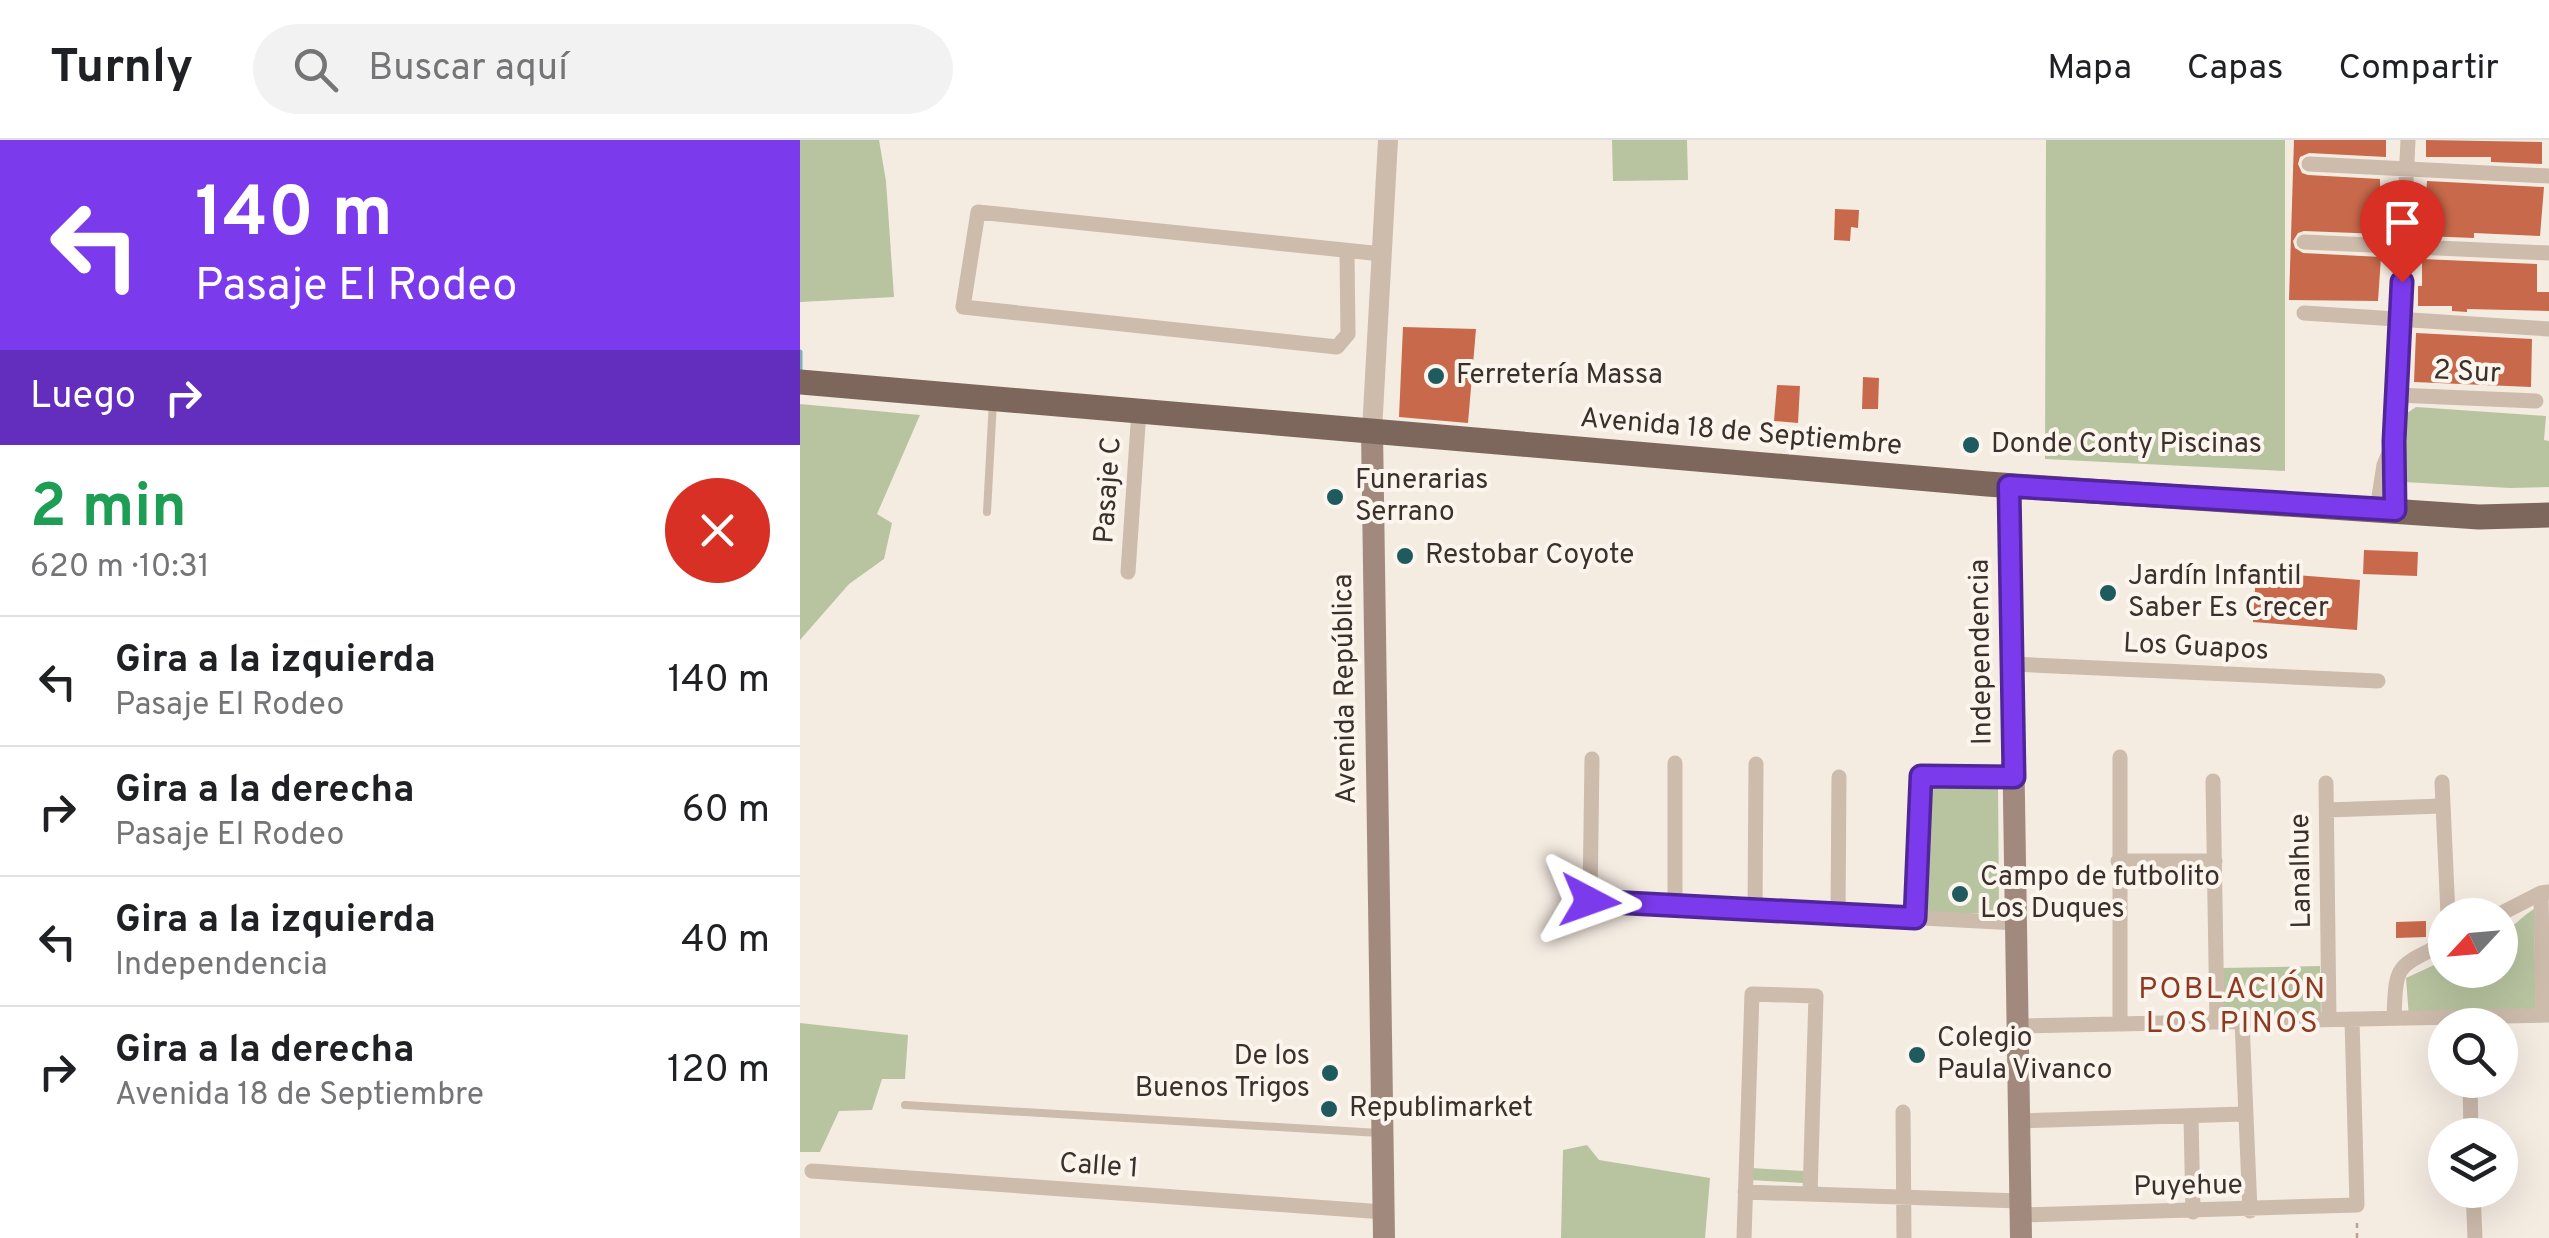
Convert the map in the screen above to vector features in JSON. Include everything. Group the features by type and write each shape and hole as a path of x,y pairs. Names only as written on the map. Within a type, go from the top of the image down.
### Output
{"main road":[{"name":"Avenida 18 de Septiembre","path":"800,382 2009,486 2479,517 2549,515"},
{"name":"Avenida República","path":"1372,431 1384,1238"},
{"name":"Independencia","path":"2009,486 2020,1218"}],"street":[{"name":"Avenida República","path":"1372,431 1388,140"},
{"path":"2386,510 2394,441 2408,140"},
{"path":"2309,164 2549,176"},
{"path":"1347,253 1350,322 1348,334 1336,347 964,307 978,212 1382,254"},
{"path":"2304,242 2549,253"},
{"path":"2304,313 2549,330"},
{"name":"2 Sur","path":"2396,395 2536,401"},
{"name":"Pasaje C","path":"1128,572 1140,410"},
{"name":"Los Guapos","path":"2012,664 2378,681"},
{"path":"2120,757 2120,1024"},
{"path":"1590,901 1592,759"},
{"path":"1675,763 1675,906"},
{"path":"1755,911 1756,764"},
{"path":"1915,918 1921,776 2014,777"},
{"path":"1838,914 1839,777"},
{"path":"2213,782 2217,1022"},
{"name":"Lanalhue","path":"2326,782 2328,1020"},
{"path":"2442,782 2447,898"},
{"path":"2327,810 2442,806"},
{"path":"2118,861 2216,861"},
{"path":"2518,905 2545,892 2546,1015 2518,1017"},
{"path":"1570,899 2016,923"},
{"path":"2394,1018 2397,972 2402,965 2428,952"},
{"path":"1744,1238 1752,994 1816,996 1810,1194"},
{"name":"Puyehue","path":"1745,1192 1906,1197 2020,1218 2357,1205 2352,1019"},
{"path":"2017,1026 2428,1019"},
{"path":"2242,1021 2250,1211"},
{"path":"1903,1112 1904,1238"},
{"path":"2019,1121 2244,1114"},
{"path":"2191,1116 2193,1212"},
{"name":"Calle 1","path":"806,1171 1384,1212"},
{"path":"2473,1208 2474,1238"}],"lane":[{"path":"987,512 993,398"},
{"path":"904,1105 1382,1133"}],"green space":[{"path":"800,140 879,140 886,181 894,297 800,302"},
{"path":"1612,140 1687,140 1688,180 1613,181"},
{"path":"2046,140 2285,140 2285,471 2045,459"},
{"path":"800,404 920,415 877,514 892,523 884,559 849,584 800,640"},
{"path":"2416,407 2546,416 2544,440 2549,441 2549,487 2404,482 2407,413"},
{"path":"1923,782 1998,783 1999,913 1920,913"},
{"path":"2534,909 2536,1016 2518,1016 2518,1008 2428,1008 2428,1018 2409,1018 2406,978 2428,968 2428,988 2518,988 2518,921"},
{"path":"2320,966 2321,1017 2224,1018 2223,968"},
{"path":"800,1023 908,1035 905,1079 882,1079 872,1110 839,1111 820,1152 800,1152"},
{"path":"1587,1145 1599,1160 1710,1178 1705,1238 1561,1238 1563,1150"},
{"path":"1751,1168 1804,1171 1803,1183 1751,1180"}],"building":[{"path":"2294,140 2386,140 2386,157 2309,153 2300,157 2298,164 2302,173 2308,175 2380,179 2381,234 2304,231 2293,241 2303,253 2381,257 2378,301 2289,300"},
{"path":"2426,140 2542,142 2542,164 2491,162 2491,157 2426,157"},
{"path":"2427,181 2544,187 2540,236 2423,236"},
{"path":"1835,209 1859,210 1858,228 1851,227 1850,241 1834,240"},
{"path":"2422,259 2537,264 2537,292 2549,292 2549,311 2467,312 2452,311 2452,306 2418,306"},
{"name":"Ferretería Massa","path":"1403,327 1476,329 1468,423 1399,417"},
{"path":"2416,333 2532,339 2531,387 2414,382"},
{"path":"1863,377 1879,378 1878,409 1862,409"},
{"path":"1777,385 1800,386 1798,423 1774,421"},
{"path":"2364,550 2418,552 2417,576 2363,574"},
{"path":"2256,572 2360,580 2357,630 2253,622"},
{"path":"2426,921 2426,937 2396,938 2396,922"}],"waterway":[{"path":"800,352 800,372"}],"place":[{"name":"Ferretería Massa","path":"1436,376"},
{"name":"Donde Conty Piscinas","path":"1971,445"},
{"name":"Funerarias Serrano","path":"1335,497"},
{"name":"Restobar Coyote","path":"1405,556"},
{"name":"Jardín Infantil Saber Es Crecer","path":"2108,593"},
{"name":"Campo de futbolito Los Duques","path":"1960,894"},
{"name":"Colegio Paula Vivanco","path":"1917,1055"},
{"name":"De los Buenos Trigos","path":"1330,1073"},
{"name":"Republimarket","path":"1329,1109"}],"district":[{"name":"POBLACIÓN LOS PINOS","path":"2233,1007"}],"route":[{"path":"1590,901 1915,918 1921,776 2014,777 2009,486 2395,510 2394,441 2402,282"}]}
